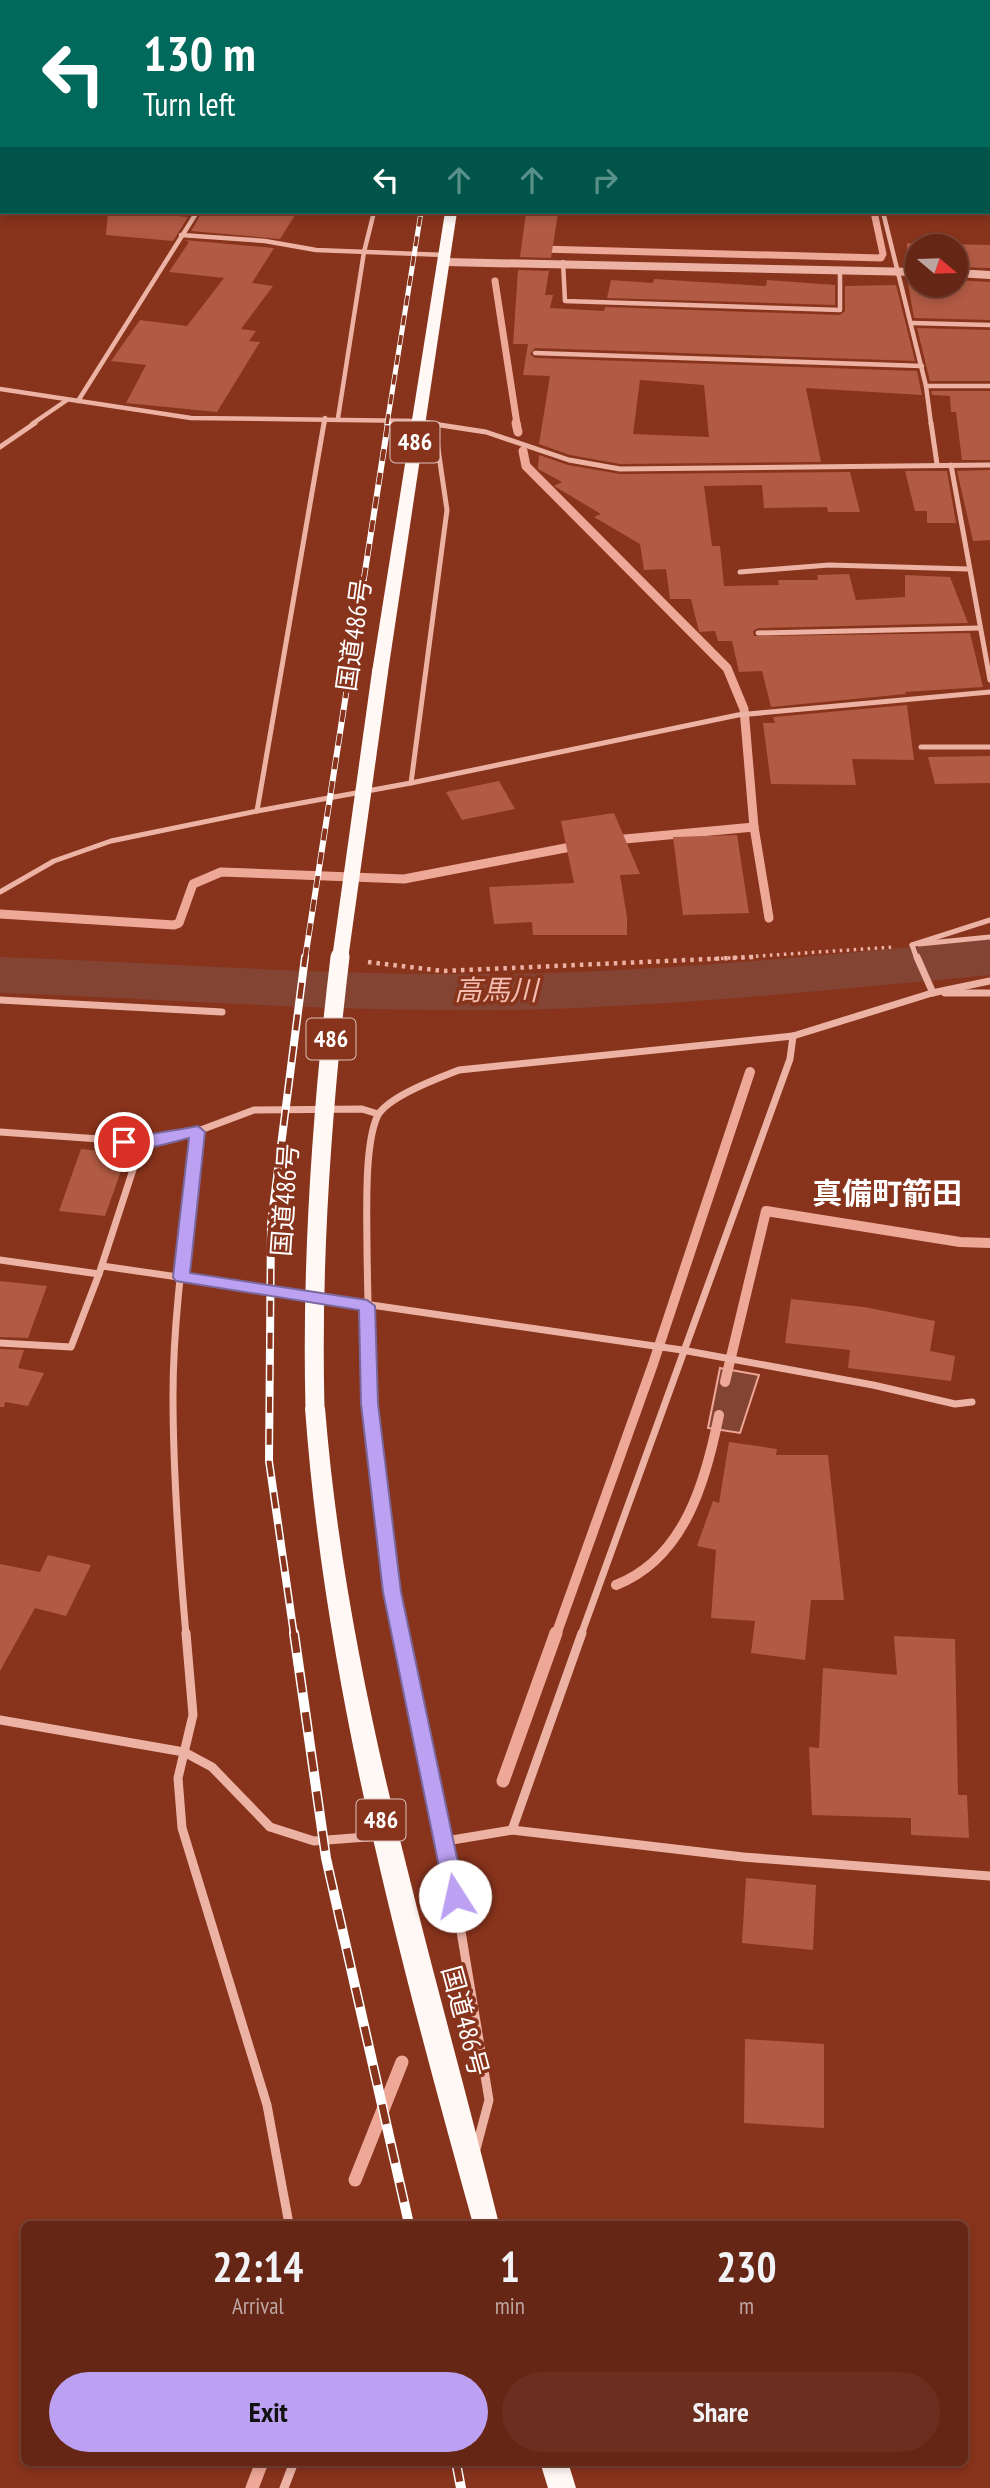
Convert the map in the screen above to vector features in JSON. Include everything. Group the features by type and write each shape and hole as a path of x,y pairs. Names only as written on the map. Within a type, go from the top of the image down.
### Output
{"highway":[{"name":"国道486号","path":"450,214 380,672 319,1148 313,1242 311,1346 330,1576 350,1684 384,1835 485,2221"},
{"path":"555,2466 562,2488"}],"street":[{"path":"78,401 196,214"},
{"path":"338,418 364,252 374,214"},
{"path":"884,214 922,366 937,464"},
{"path":"181,235 445,258 905,271"},
{"path":"564,262 565,301 840,310 840,269"},
{"path":"968,274 990,275"},
{"path":"912,323 990,325"},
{"path":"535,353 922,366"},
{"path":"926,386 990,386"},
{"path":"0,389 191,418 418,421 486,432 569,460 620,469 990,465"},
{"path":"0,447 67,400"},
{"path":"257,811 325,418"},
{"path":"411,783 447,510 437,442 418,421"},
{"path":"951,465 990,680"},
{"path":"740,572 829,565 968,569"},
{"path":"758,633 980,628"},
{"path":"0,892 54,861 111,841 257,811 411,783 738,715 990,692"},
{"path":"921,747 990,747"},
{"path":"912,945 929,937 990,920"},
{"path":"912,945 990,937"},
{"path":"912,945 932,993"},
{"path":"471,2167 489,2100 446,1841 396,1619 369,1404 367,1204 372,1136 378,1114 413,1088 459,1070 793,1036 932,993 990,981"},
{"path":"932,993 990,993"},
{"path":"0,1000 222,1012"},
{"path":"512,1830 682,1350 790,1059 793,1036"},
{"path":"0,1132 142,1142 198,1132 254,1110 362,1109 378,1114"},
{"path":"198,1132 181,1277 173,1394 178,1543 193,1715 178,1778 182,1828 267,2105 288,2221"},
{"path":"0,1343 71,1347 101,1270 142,1142"},
{"path":"0,1260 181,1277 682,1350 955,1404 972,1402"},
{"path":"0,1720 184,1752 212,1767 270,1827 314,1841 384,1835"},
{"path":"446,1841 512,1830 743,1857 990,1876"},
{"path":"284,2488 292,2466"}],"path":[{"path":"368,962 444,971 810,956 912,945"}],"shaded area":[{"path":"720,1368 759,1375 740,1433 708,1428"}],"building":[{"path":"108,214 188,217 173,241 106,235"},
{"path":"201,214 296,214 280,239 191,231"},
{"path":"526,214 558,214 551,258 520,257"},
{"path":"185,240 274,248 252,283 273,286 241,329 256,331 249,341 260,342 217,412 126,403 146,365 111,361 140,320 187,326 224,278 169,272 189,242"},
{"path":"968,244 990,245 990,268 968,267"},
{"path":"518,270 549,271 545,295 553,295 550,308 604,311 605,307 840,315 845,311 845,286 896,285 915,361 535,348 530,354 535,358 917,371 922,395 806,388 821,462 620,464 570,455 539,444 550,376 523,375 528,344 513,344","holes":["640,380 704,385 709,437 633,434"]},
{"path":"654,279 766,286 767,280 835,285 835,305 607,298 611,280 653,283"},
{"path":"968,281 990,282 990,320 914,318 910,298 968,298"},
{"path":"917,328 990,330 990,381 930,381"},
{"path":"931,391 990,391 990,460 962,460 956,412 951,412 950,396 932,395"},
{"path":"539,455 568,465 620,474 850,472 860,512 828,512 827,507 764,508 762,485 704,486 712,546 720,546 724,586 779,585 778,580 818,580 817,575 849,574 856,600 905,597 905,575 950,577 968,623 758,628 753,631 754,636 970,633 983,687 905,692 906,694 771,707 762,671 739,672 732,641 718,641 715,631 699,632 691,599 670,599 666,569 644,570 640,544 594,517 601,514 554,486 562,482 538,469"},
{"path":"990,470 990,540 973,541 957,471"},
{"path":"905,471 947,471 956,523 927,523 927,511 915,511"},
{"path":"907,705 914,760 852,759 856,785 771,784 763,723 775,723 773,717"},
{"path":"990,756 990,783 935,784 928,757"},
{"path":"499,781 515,809 462,820 446,792"},
{"path":"614,813 640,874 620,875 627,935 533,935 532,922 494,924 489,887 574,883 561,821"},
{"path":"737,835 749,913 683,915 673,837"},
{"path":"81,1149 127,1154 105,1216 59,1211"},
{"path":"0,1281 47,1286 28,1338 0,1337"},
{"path":"791,1299 864,1307 935,1321 930,1351 955,1356 951,1381 848,1368 850,1350 785,1343"},
{"path":"0,1349 24,1350 18,1368 44,1373 28,1406 5,1402 4,1407 0,1407"},
{"path":"729,1442 777,1449 776,1455 828,1455 844,1600 811,1600 805,1660 751,1653 755,1621 711,1618 716,1550 697,1546 713,1501 719,1503"},
{"path":"48,1555 91,1565 66,1616 35,1608 0,1671 0,1564 40,1572"},
{"path":"894,1636 955,1639 958,1795 967,1795 969,1838 911,1835 911,1818 812,1815 809,1747 819,1748 823,1668 897,1675"},
{"path":"746,1878 816,1885 813,1950 742,1943"},
{"path":"745,2039 824,2044 824,2128 744,2123"}],"waterway":[{"path":"540,249 881,258 883,254 874,214"},
{"path":"495,281 517,424"},
{"path":"516,423 518,432"},
{"path":"523,451 526,466 727,668 744,709 754,827"},
{"path":"614,840 754,827"},
{"path":"754,827 769,918"},
{"path":"0,914 174,925 179,923 193,884 221,872 404,879 581,845"},
{"name":"高馬川","path":"0,975 427,991 576,990 769,979 990,957"},
{"name":"高馬川","path":"767,988 769,972"},
{"path":"556,1635 653,1364 750,1072"},
{"path":"725,1382 766,1211 960,1242 990,1243"},
{"path":"616,1585 640,1573 659,1556 675,1536 699,1490 719,1415"},
{"path":"503,1781 556,1633"},
{"path":"355,2180 402,2062"},
{"path":"252,2488 260,2466"}],"railway":[{"path":"387,424 421,214"},
{"path":"305,959 388,423"},
{"path":"294,1635 269,1461 271,1224 305,957"},
{"path":"294,1633 326,1858 408,2221"},
{"path":"457,2466 461,2488"}],"district":[{"name":"真備町箭田","path":"887,1194"}],"route":[{"path":"124,1142 142,1142 198,1132 181,1277 367,1306 369,1404 396,1619 446,1841 455,1896"}]}
